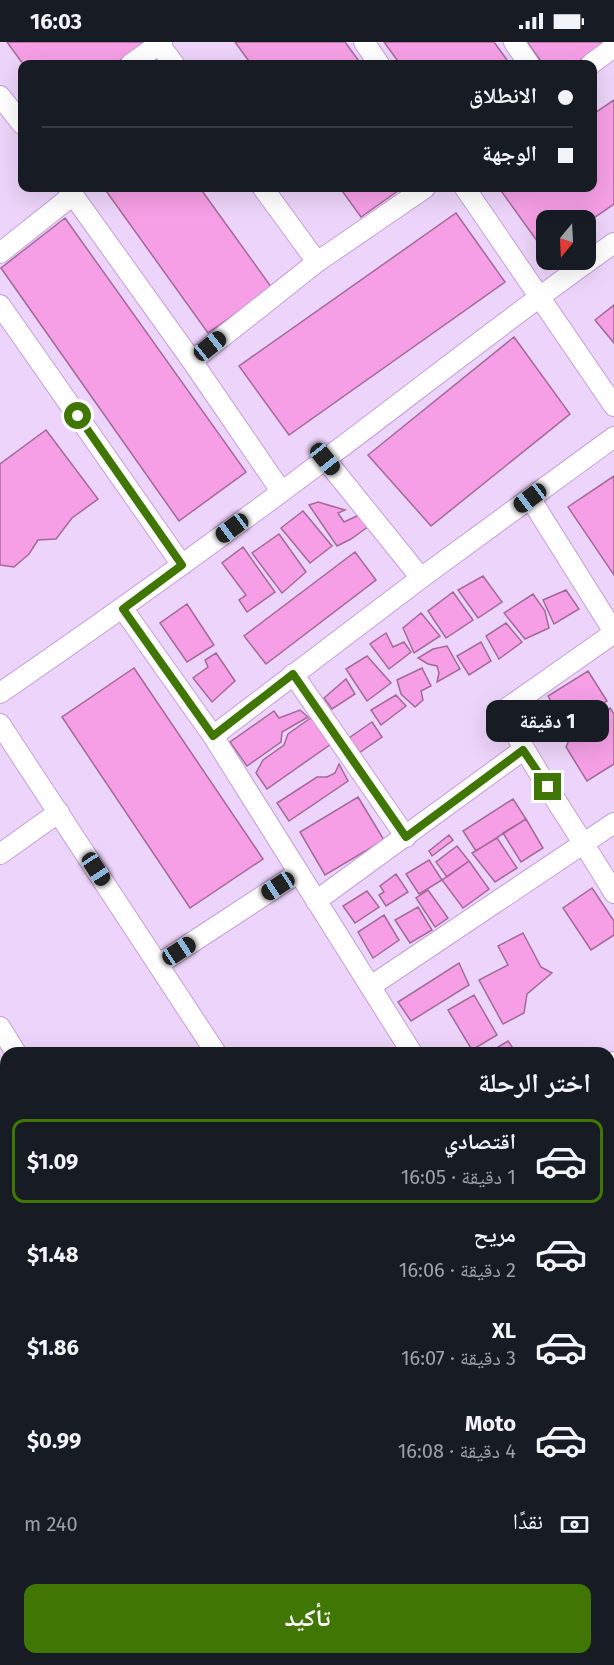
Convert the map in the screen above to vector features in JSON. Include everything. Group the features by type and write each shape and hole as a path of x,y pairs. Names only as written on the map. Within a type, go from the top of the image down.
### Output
{"street":[{"path":"364,42 377,60"},
{"path":"514,42 526,60"},
{"path":"137,60 161,43 172,60"},
{"path":"596,60 614,47"},
{"path":"0,96 18,119"},
{"path":"0,253 69,192"},
{"path":"71,192 281,490"},
{"path":"266,192 317,262"},
{"path":"192,361 317,262 419,192"},
{"path":"468,192 614,406"},
{"path":"0,693 123,609 538,297 614,243"},
{"path":"0,304 182,565"},
{"path":"213,736 421,578 614,436"},
{"path":"325,459 421,578"},
{"path":"530,498 614,633 503,711 523,750 585,843 614,893"},
{"path":"123,609 213,736 408,1047"},
{"path":"293,674 406,837"},
{"path":"0,724 212,1047"},
{"path":"316,901 523,750"},
{"path":"0,854 59,812"},
{"path":"371,986 614,823"},
{"path":"159,964 298,873"},
{"path":"0,1027 12,1047"}],"building":[{"path":"7,42 146,42 121,60 20,60"},
{"path":"235,42 345,42 358,60 248,60"},
{"path":"384,42 494,42 507,60 397,60"},
{"path":"527,42 606,42 581,60 540,60"},
{"path":"614,100 614,204 596,216 596,210 536,210 536,239 502,192 597,192 597,112"},
{"path":"107,192 203,192 272,288 208,333"},
{"path":"343,192 396,192 361,217"},
{"path":"456,213 505,282 289,435 239,366"},
{"path":"65,218 246,472 179,521 1,268"},
{"path":"614,305 614,343 595,320"},
{"path":"514,337 570,414 431,526 368,455"},
{"path":"46,430 98,499 72,518 56,539 38,540 29,554 14,567 0,565 0,464"},
{"path":"614,476 614,575 568,507"},
{"path":"318,502 345,510 338,513 344,522 359,515 369,526 337,546 309,505"},
{"path":"303,511 332,546 310,563 281,528"},
{"path":"279,534 306,572 282,593 252,553"},
{"path":"243,547 275,592 247,612 239,600 246,595 222,563"},
{"path":"355,552 376,580 266,664 244,636"},
{"path":"483,576 502,602 478,618 458,590"},
{"path":"566,590 579,609 554,624 543,600"},
{"path":"453,592 473,620 446,638 428,611"},
{"path":"533,594 545,611 549,628 525,639 504,613"},
{"path":"187,604 214,645 187,662 160,623"},
{"path":"421,613 440,636 414,653 403,628"},
{"path":"506,623 522,642 499,659 486,636"},
{"path":"386,633 393,647 404,642 411,652 389,669 370,644"},
{"path":"481,642 491,661 469,675 457,656"},
{"path":"447,646 460,669 437,682 439,673 437,666 418,658 433,649"},
{"path":"216,653 235,681 212,702 193,678 208,667 205,660"},
{"path":"367,656 391,683 367,701 346,669"},
{"path":"134,668 263,859 190,908 62,717"},
{"path":"422,668 431,686 421,691 423,700 415,707 401,694 397,680"},
{"path":"588,671 607,701 544,740 529,737 522,725 553,705 548,696"},
{"path":"346,679 355,694 332,709 324,698"},
{"path":"396,695 406,706 381,725 371,710"},
{"path":"610,708 614,714 614,764 587,781 566,747 574,729"},
{"path":"300,710 308,717 282,732 281,742 247,766 230,742 274,711 279,718"},
{"path":"312,717 331,744 267,789 256,773 263,760 284,745 288,734"},
{"path":"372,722 382,737 359,753 349,738"},
{"path":"339,764 348,781 289,821 277,803 317,777 327,777 335,773"},
{"path":"358,797 384,840 325,875 300,832"},
{"path":"513,799 526,819 476,851 463,831"},
{"path":"526,819 543,848 521,862 503,833"},
{"path":"449,835 453,840 432,856 429,851"},
{"path":"497,838 517,868 495,882 472,853"},
{"path":"457,846 469,861 447,877 436,862"},
{"path":"429,860 442,880 419,894 406,874"},
{"path":"469,861 489,889 463,908 442,880"},
{"path":"396,874 408,892 386,906 379,895 384,892 380,886"},
{"path":"592,888 614,921 614,935 591,950 563,908"},
{"path":"428,890 448,918 435,927 416,898"},
{"path":"367,891 379,907 355,923 343,906"},
{"path":"418,907 432,930 410,943 395,920"},
{"path":"384,915 399,940 373,958 358,932"},
{"path":"523,933 541,967 552,973 527,994 524,1013 503,1024 479,980 508,965 498,946"},
{"path":"459,963 469,985 411,1021 398,1002"},
{"path":"474,995 497,1035 477,1047 470,1047 448,1010"},
{"path":"508,1041 512,1047 498,1047"}],"route":[{"path":"78,416 182,565 123,609 213,736 293,674 406,837 523,750 548,787"}]}
